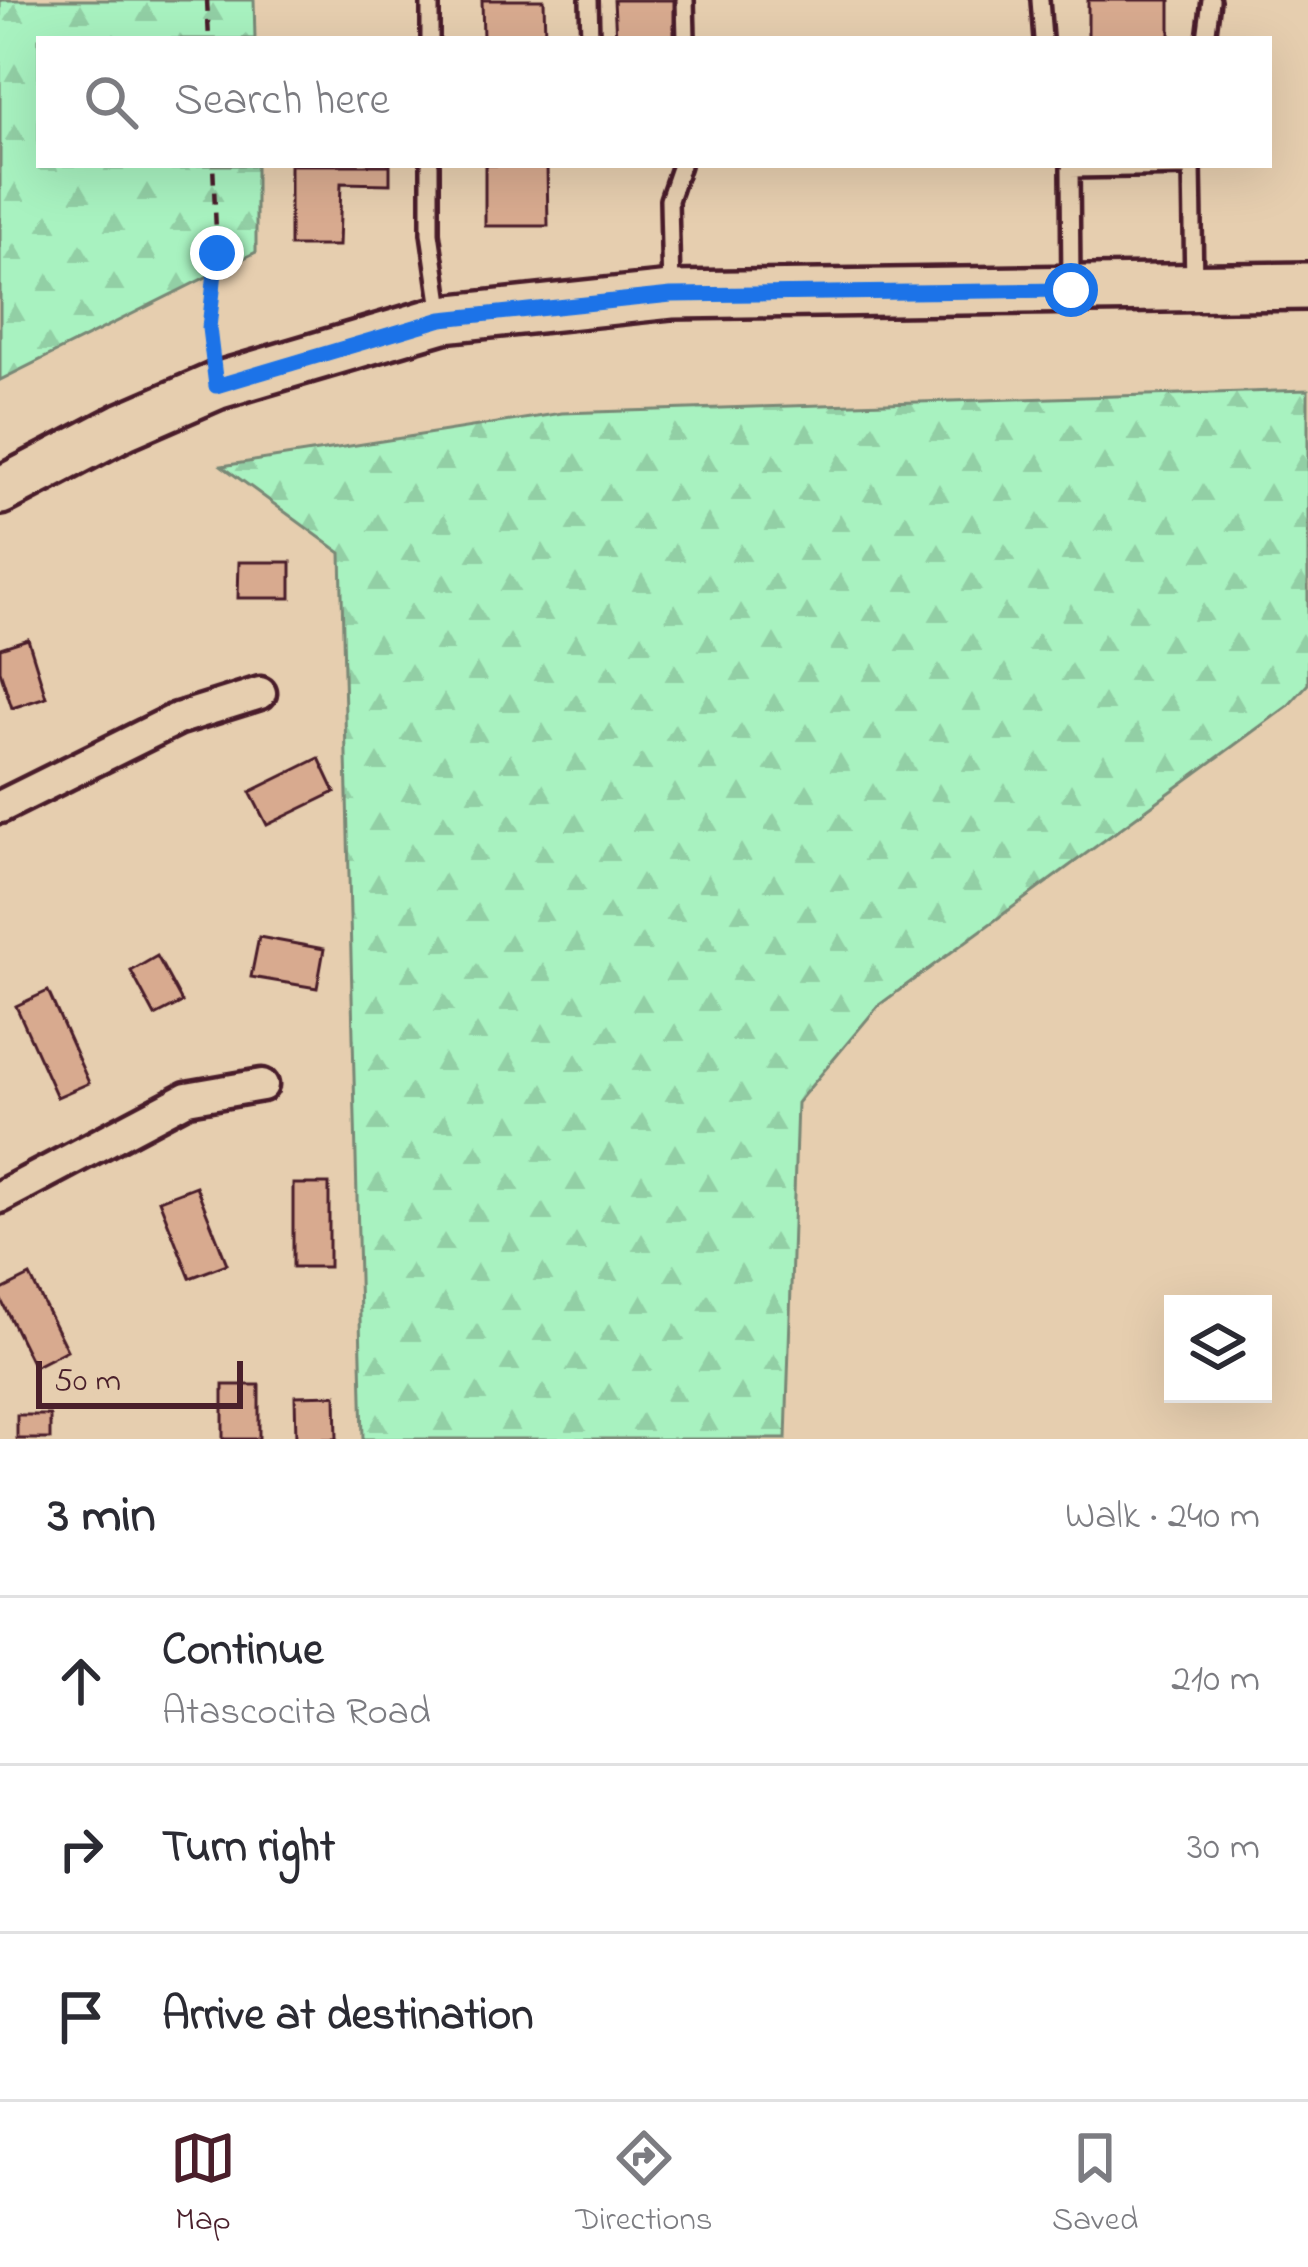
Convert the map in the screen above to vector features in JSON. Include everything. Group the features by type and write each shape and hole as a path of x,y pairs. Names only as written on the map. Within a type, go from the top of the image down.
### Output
{"main road":[{"path":"0,491 124,426 216,386 442,319 671,295 1308,286"}],"street":[{"path":"0,807 177,719 260,693"},
{"path":"0,1198 187,1098 262,1085"}],"lane":[{"path":"430,0 430,36"},
{"path":"590,0 590,36"},
{"path":"685,0 686,36"},
{"path":"1040,0 1043,36"},
{"path":"1206,36 1210,0"},
{"path":"430,168 430,233 442,319"},
{"path":"671,295 669,200 680,168"},
{"path":"1070,168 1071,290"},
{"path":"1192,168 1194,288"}],"path":[{"path":"207,0 209,36"},
{"path":"214,168 217,253 209,328 216,386"}],"green space":[{"path":"0,0 254,0 255,36 36,36 36,168 256,168 256,252 0,380"},
{"path":"1308,390 1308,684 1288,706 879,1005 797,1103 786,1439 363,1439 341,553 222,466 562,413"}],"building":[{"path":"482,0 544,0 545,36 483,36"},
{"path":"614,0 674,0 674,36 616,36"},
{"path":"1088,0 1170,0 1170,36 1088,36"},
{"path":"290,168 390,168 390,184 341,183 339,246 290,246"},
{"path":"485,168 547,168 548,226 485,226"},
{"path":"239,562 291,562 291,598 238,598"},
{"path":"28,639 46,697 12,708 0,671 0,648"},
{"path":"319,758 335,792 267,825 250,792"},
{"path":"259,937 324,949 317,988 251,977"},
{"path":"157,956 182,1002 155,1016 131,971"},
{"path":"48,991 89,1083 57,1097 16,1006"},
{"path":"293,1184 329,1184 329,1267 293,1267"},
{"path":"196,1186 227,1264 190,1278 159,1200"},
{"path":"30,1276 67,1350 34,1367 0,1298 0,1291"},
{"path":"223,1385 259,1385 259,1439 223,1439"},
{"path":"336,1395 337,1439 296,1439 295,1396"},
{"path":"17,1415 50,1415 50,1439 17,1439"}],"route":[{"path":"217,253 209,328 216,386 442,319 671,295 1071,290"}]}
